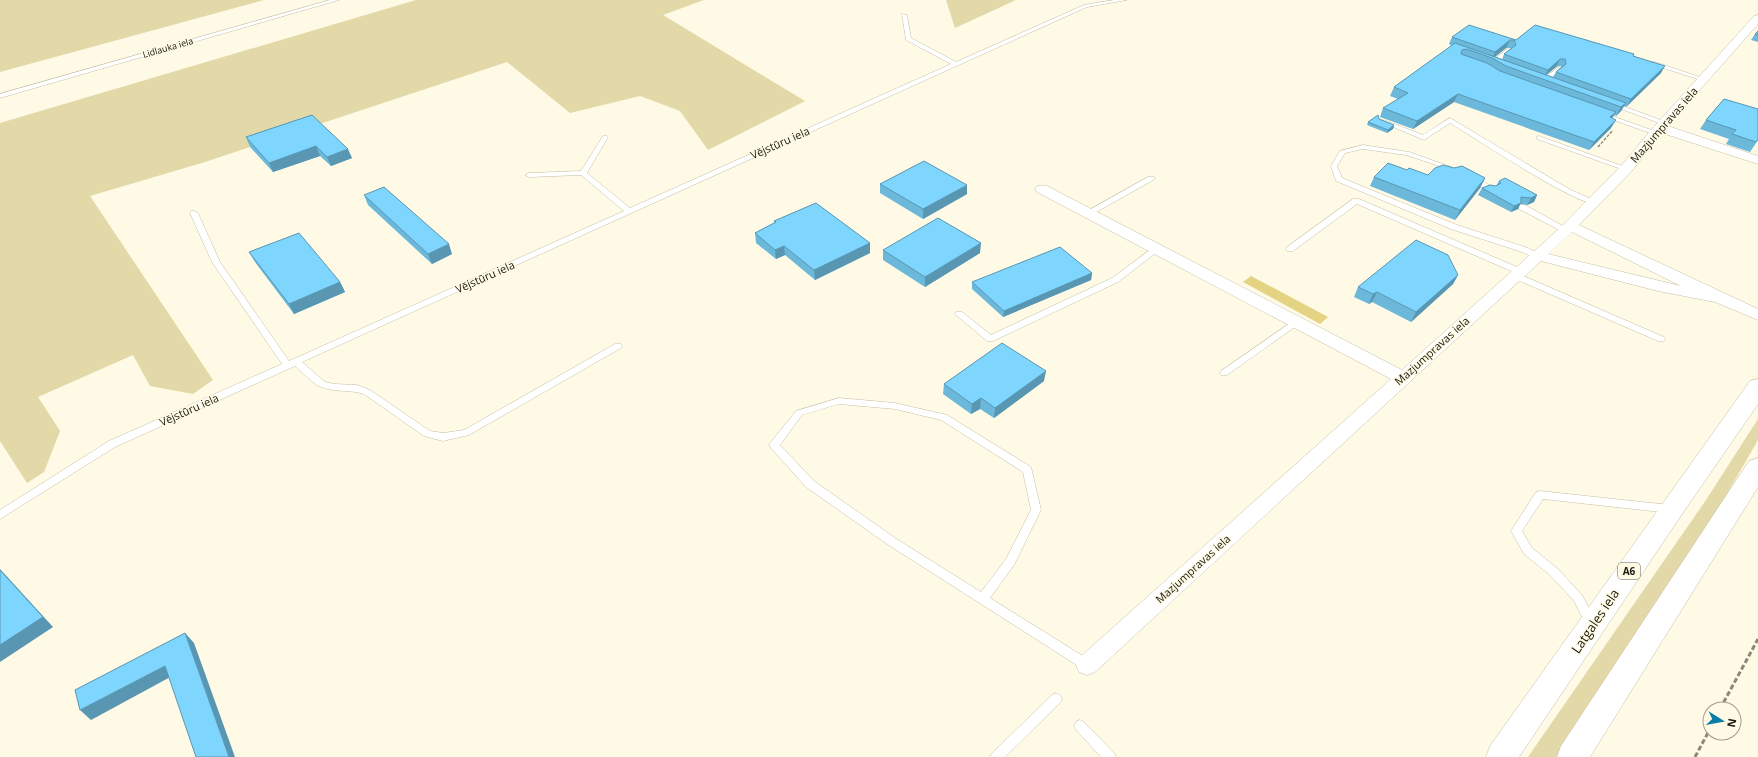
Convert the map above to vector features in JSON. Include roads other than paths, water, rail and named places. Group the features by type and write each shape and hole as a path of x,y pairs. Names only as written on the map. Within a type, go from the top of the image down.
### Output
{"highway":[{"name":"Latgales iela","path":"1501,757 1671,510 1758,387"},
{"path":"1572,757 1758,467"}],"street":[{"name":"Mazjumpravas iela","path":"1087,665 1402,377 1568,228 1626,169 1659,128 1758,18"},
{"path":"1659,128 1758,160"},
{"path":"1042,188 1402,377"},
{"path":"1568,228 1758,315"},
{"path":"1538,256 1658,286 1719,298"}],"lane":[{"name":"Lidlauka iela","path":"0,96 336,0"},
{"name":"Vējstūru iela","path":"0,515 112,444 1086,6 1124,0"},
{"path":"904,15 908,39 955,64"},
{"path":"1501,65 1490,62 1509,50"},
{"path":"1643,60 1703,79"},
{"path":"1544,81 1559,69"},
{"path":"1537,78 1552,84"},
{"path":"1604,102 1659,128"},
{"path":"1596,112 1621,121 1659,128"},
{"path":"1380,120 1424,138 1450,120 1566,191 1594,202"},
{"path":"583,173 605,137"},
{"path":"1538,138 1626,169"},
{"path":"1492,189 1460,173 1407,153 1363,147 1342,152 1334,166 1339,179 1454,227 1525,250 1538,256"},
{"path":"529,175 583,173 629,212"},
{"path":"1088,213 1151,179"},
{"path":"1290,249 1356,201 1661,339"},
{"path":"1522,207 1568,228"},
{"path":"194,214 216,262 292,364 322,384 362,390 376,397 427,434 443,437 466,433 618,346"},
{"path":"959,314 990,339 1115,280 1157,249"},
{"path":"1224,373 1296,322"},
{"path":"984,599 1010,562 1036,510 1028,470 944,417 894,406 839,401 799,413 774,446 810,484 891,541 1087,665"},
{"path":"1592,626 1578,598 1554,572 1528,551 1516,532 1540,495 1671,510"},
{"path":"996,757 1056,699"},
{"path":"1080,726 1110,757"}]}
